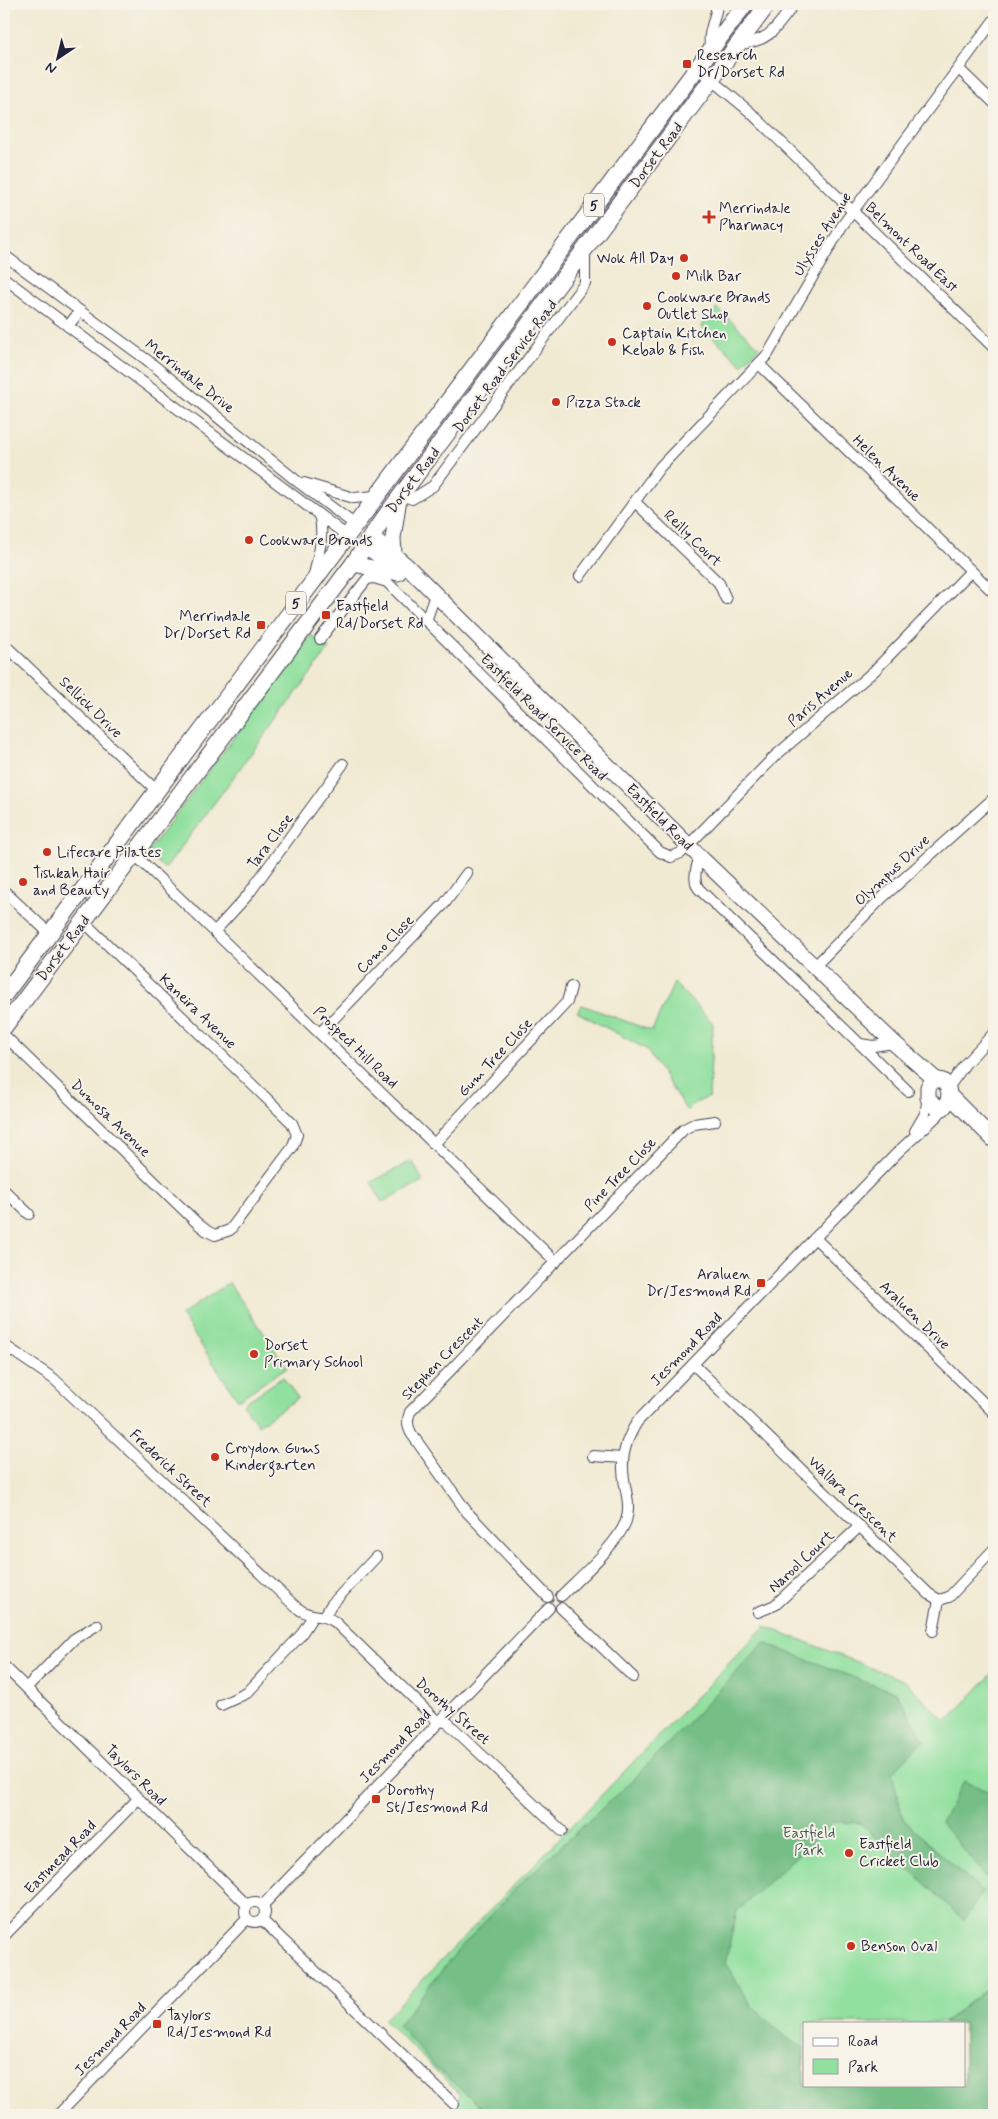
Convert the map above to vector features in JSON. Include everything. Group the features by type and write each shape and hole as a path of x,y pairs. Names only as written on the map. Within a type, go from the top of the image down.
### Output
{"main road":[{"name":"Dorset Road","path":"4,995 350,529 745,4"},
{"name":"Dorset Road","path":"4,1027 353,564 400,497 713,80 738,44 760,7"},
{"path":"584,219 599,231"},
{"path":"394,554 393,538 400,497"},
{"name":"Eastfield Road","path":"350,529 368,541 409,576 430,590"},
{"name":"Eastfield Road","path":"368,541 394,554 700,857 895,1044 943,1093 994,1140"},
{"path":"353,564 373,566 409,576"},
{"path":"157,791 172,802"},
{"name":"Eastfield Road","path":"895,1044 928,1095"},
{"path":"931,1082 943,1093 936,1107 928,1095 931,1082"}],"street":[{"path":"711,49 708,38 717,4"},
{"path":"738,44 754,43 772,33 794,4"},
{"name":"Ulysses Avenue","path":"580,576 673,452 768,354 853,210 994,20"},
{"name":"Belmont Road East","path":"697,68 749,110 994,348"},
{"path":"959,69 994,102"},
{"name":"Merrindale Drive","path":"4,255 175,382 298,482 350,529"},
{"path":"4,278 319,515 350,529"},
{"path":"68,326 80,311"},
{"name":"Helen Avenue","path":"759,364 994,593"},
{"path":"164,397 175,382"},
{"path":"298,482 354,498 375,496"},
{"name":"Reilly Court","path":"635,502 719,583 726,599"},
{"path":"312,581 322,536 322,524 319,515"},
{"name":"Paris Avenue","path":"689,845 774,757 874,671 971,571"},
{"name":"Eastfield Road Service Road","path":"320,638 367,579 374,578 387,582 660,852 674,856 689,845"},
{"path":"426,621 430,590"},
{"name":"Sellick Drive","path":"4,644 157,791"},
{"name":"Tara Close","path":"216,931 247,896 343,764"},
{"name":"Olympus Drive","path":"814,967 882,898 994,798"},
{"name":"Prospect Hill Road","path":"134,854 216,931 556,1262"},
{"path":"700,857 695,874 695,884 699,889 908,1091"},
{"name":"Como Close","path":"320,1033 445,903 467,873"},
{"path":"4,890 50,934"},
{"name":"Kaneira Avenue","path":"83,921 292,1122"},
{"name":"Gum Tree Close","path":"434,1144 567,1002 571,986"},
{"name":"Jesmond Road","path":"898,1151 938,1116 943,1093 965,1064 994,1033"},
{"name":"Dumosa Avenue","path":"4,1035 197,1223 207,1232 215,1235 230,1230 295,1142 296,1135 292,1122"},
{"path":"860,1044 873,1046 895,1044"},
{"name":"Jesmond Road","path":"561,1596 614,1541 622,1530 628,1506 623,1458 626,1443 637,1422 898,1151 920,1124 925,1114 928,1095"},
{"name":"Pine Tree Close","path":"556,1262 684,1129 694,1124 715,1121"},
{"path":"4,1190 29,1214"},
{"name":"Araluen Drive","path":"815,1238 994,1413"},
{"name":"Stephen Crescent","path":"548,1602 467,1512 415,1440 407,1421 410,1412 556,1262"},
{"name":"Frederick Street","path":"4,1345 54,1379 296,1607 306,1615 312,1616"},
{"name":"Wallara Crescent","path":"693,1364 929,1594 939,1600"},
{"path":"593,1456 623,1458"},
{"name":"Narool Court","path":"758,1612 775,1605 860,1526"},
{"path":"933,1631 939,1600 949,1597 994,1549"},
{"path":"221,1705 247,1692 300,1636 312,1616 324,1617 330,1605 376,1557"},
{"path":"554,1594 561,1596 564,1601 561,1608 556,1611 548,1602 554,1594"},
{"name":"Jesmond Road","path":"263,1906 441,1720 548,1602"},
{"path":"561,1608 633,1677"},
{"name":"Dorothy Street","path":"324,1617 335,1622 435,1719 448,1723 562,1830"},
{"path":"27,1687 74,1639 97,1625"},
{"name":"Taylors Road","path":"4,1666 247,1905"},
{"name":"Eastmead Road","path":"4,1936 138,1799"},
{"path":"255,1902 263,1906 265,1915 262,1920 256,1922 247,1919 245,1913 247,1905 255,1902"},
{"name":"Jesmond Road","path":"58,2115 247,1919"},
{"path":"262,1920 454,2104"}],"green space":[{"path":"717,308 759,347 742,365 701,326"},
{"path":"311,635 329,649 165,869 149,854 149,850"},
{"path":"674,983 713,1023 709,1097 695,1103 687,1111 646,1049 577,1012 582,1005 652,1031"},
{"path":"412,1161 423,1181 382,1202 371,1182"},
{"path":"229,1283 287,1367 238,1400 181,1315"},
{"path":"283,1377 298,1398 258,1425 243,1404"},
{"name":"Eastfield Park","path":"765,1626 905,1681 946,1722 994,1672 994,2115 444,2115 461,2095 384,2020"},
{"name":"Eastfield Park","path":"764,1643 896,1692 924,1740 892,1773 903,1819 982,1892 964,1920 860,1823 833,1822 737,1911 725,1963 752,2006 787,2038 803,2047 803,2086 966,2086 966,2022 944,2022 994,1983 994,2112 964,2115 491,2115 434,2066 398,2025 458,1950 523,1881 633,1780"},
{"path":"964,1781 994,1794 994,1886 941,1823"}],"place":[{"name":"Research Dr/Dorset Rd","path":"687,64"},
{"name":"Merrindale Pharmacy","path":"709,217"},
{"name":"Wok All Day","path":"684,258"},
{"name":"Milk Bar","path":"676,276"},
{"name":"Cookware Brands Outlet Shop","path":"647,306"},
{"name":"Captain Kitchen Kebab & Fish","path":"612,342"},
{"name":"Pizza Stack","path":"556,402"},
{"name":"Cookware Brands","path":"249,540"},
{"name":"Eastfield Rd/Dorset Rd","path":"326,615"},
{"name":"Merrindale Dr/Dorset Rd","path":"261,625"},
{"name":"Lifecare Pilates","path":"47,852"},
{"name":"Tishkah Hair and Beauty","path":"23,882"},
{"name":"Araluen Dr/Jesmond Rd","path":"761,1283"},
{"name":"Dorset Primary School","path":"254,1354"},
{"name":"Croydon Gums Kindergarten","path":"215,1457"},
{"name":"Dorothy St/Jesmond Rd","path":"376,1799"},
{"name":"Eastfield Cricket Club","path":"849,1853"},
{"name":"Benson Oval","path":"851,1946"},
{"name":"Taylors Rd/Jesmond Rd","path":"157,2024"}]}
